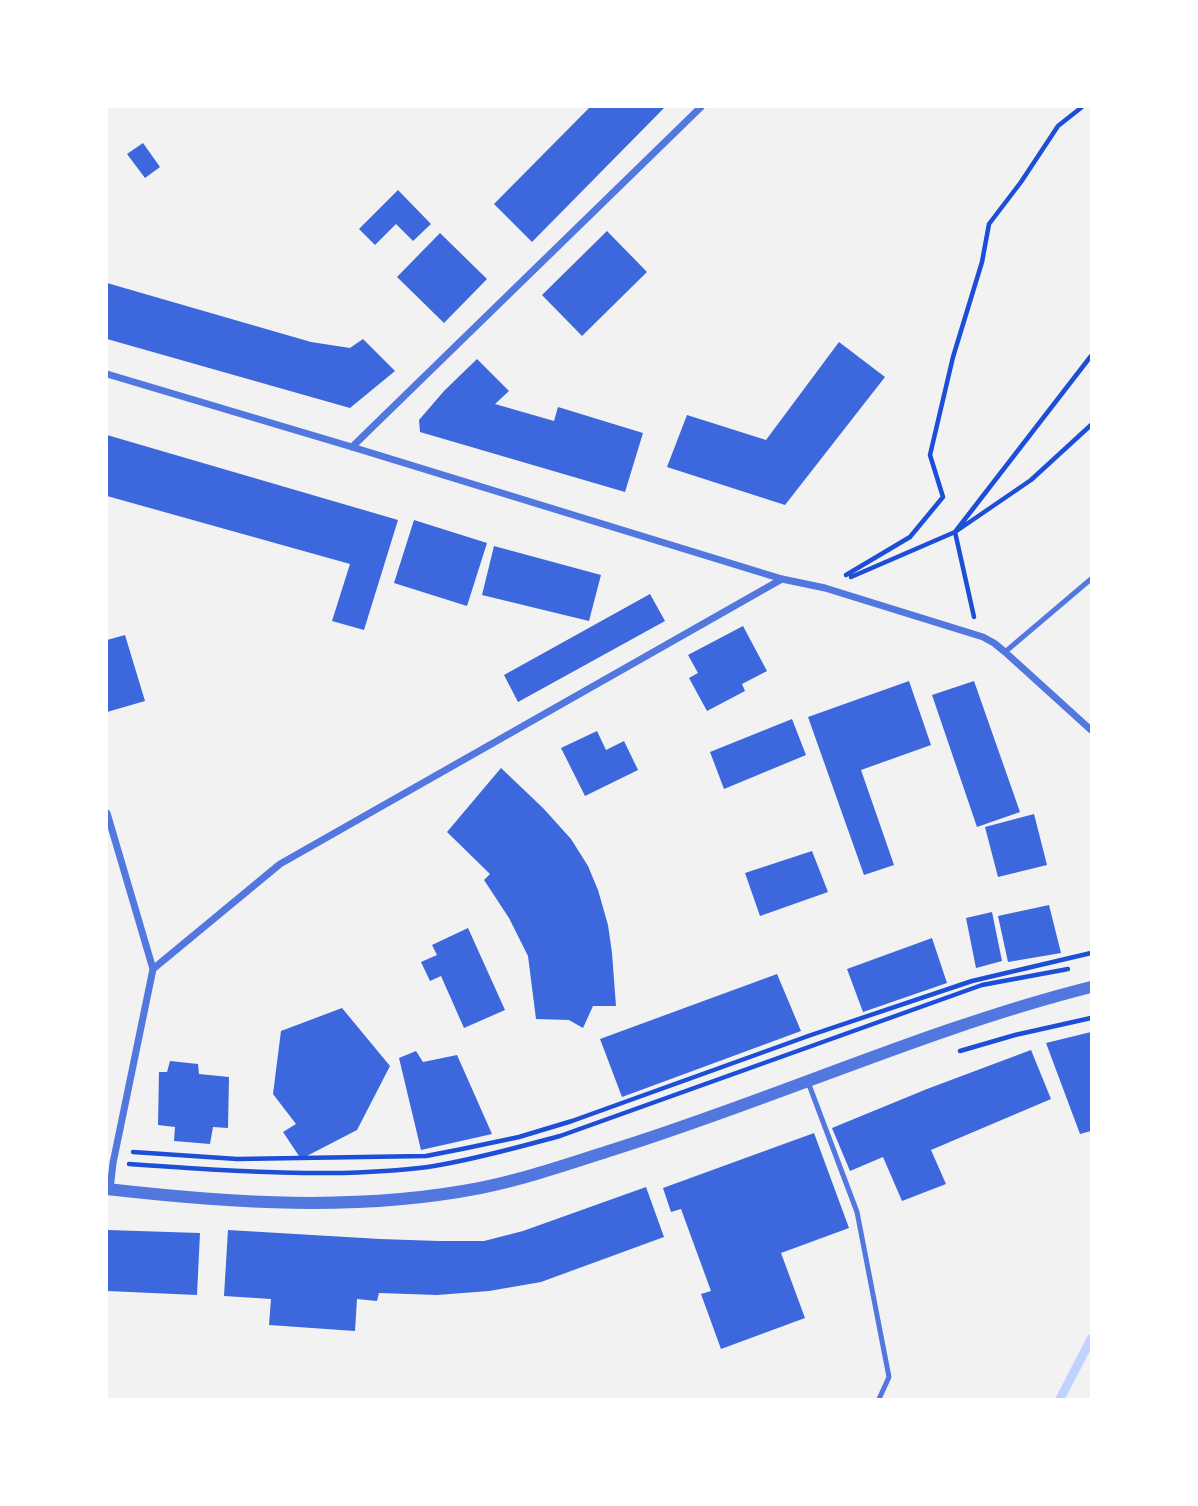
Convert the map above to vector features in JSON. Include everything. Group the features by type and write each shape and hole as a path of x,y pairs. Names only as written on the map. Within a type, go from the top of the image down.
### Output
{"street":[{"path":"352,447 701,107"},
{"path":"107,373 782,579 825,588 977,635 1005,652 1091,730"},
{"path":"153,970 280,864 782,579"},
{"path":"107,813 153,970 108,1189 270,1203 400,1199 468,1190 539,1173 657,1136 986,1017 1091,987"}],"lane":[{"path":"1005,652 1091,579"},
{"path":"808,1082 857,1212 889,1377 879,1399"}],"path":[{"path":"825,588 910,537 943,497 930,455 953,357 982,262 989,224 1021,182 1058,125 1082,107"},
{"path":"977,635 955,532 1091,356"},
{"path":"825,588 955,532 1031,480 1091,425"},
{"path":"116,1151 237,1159 426,1156 462,1149 519,1137 572,1121 811,1035 972,981 1091,953"},
{"path":"113,1163 296,1173 372,1172 445,1164 560,1136 982,985 1077,967"},
{"path":"948,1055 1015,1035 1091,1018"}],"building":[{"path":"590,107 665,107 532,242 494,204"},
{"path":"143,143 160,167 145,178 127,154"},
{"path":"398,190 431,224 413,241 396,224 375,245 359,229"},
{"path":"607,231 647,272 582,336 542,295"},
{"path":"440,233 487,279 444,323 397,277"},
{"path":"107,283 311,342 350,348 363,339 395,371 350,408 107,339"},
{"path":"839,342 885,377 785,505 667,467 687,415 766,440"},
{"path":"477,359 509,391 495,404 554,421 558,407 643,433 625,492 420,432 419,420"},
{"path":"107,435 398,520 364,630 332,621 350,564 107,496"},
{"path":"414,520 487,543 467,606 394,583"},
{"path":"494,546 601,575 589,621 482,595"},
{"path":"650,594 665,621 518,702 504,675"},
{"path":"743,626 767,671 742,684 745,691 707,711 689,678 698,673 688,655"},
{"path":"125,635 145,701 107,712 107,640"},
{"path":"909,681 931,745 861,770 894,865 864,875 808,717"},
{"path":"974,681 1020,812 977,827 932,695"},
{"path":"792,719 806,755 724,789 710,752"},
{"path":"597,731 606,750 624,741 638,770 585,796 561,748"},
{"path":"501,768 571,839 588,866 598,890 608,925 616,1006 593,1006 583,1028 569,1020 536,1019 528,956 509,918 484,880 490,874 447,832"},
{"path":"1034,814 1047,865 998,877 985,827"},
{"path":"812,851 828,892 760,916 745,873"},
{"path":"1049,905 1061,953 1008,962 998,916"},
{"path":"992,912 1002,961 976,968 966,918"},
{"path":"468,928 505,1010 464,1028 441,976 430,981 421,962 437,955 432,945"},
{"path":"932,938 947,983 863,1012 847,969"},
{"path":"777,974 801,1031 622,1097 600,1039"},
{"path":"342,1008 390,1066 357,1130 301,1159 283,1132 296,1124 273,1094 281,1031"},
{"path":"1091,1032 1091,1131 1080,1134 1046,1043"},
{"path":"1031,1050 1051,1099 931,1150 946,1184 902,1201 883,1157 850,1171 832,1128"},
{"path":"416,1051 423,1062 457,1055 492,1134 421,1150 399,1058"},
{"path":"170,1061 198,1064 199,1074 229,1077 228,1128 213,1127 210,1144 174,1141 175,1127 158,1125 159,1072 167,1072"},
{"path":"814,1133 849,1228 781,1253 805,1318 721,1349 701,1294 711,1291 681,1209 671,1212 663,1188"},
{"path":"646,1187 664,1237 541,1282 489,1291 437,1295 379,1293 377,1301 357,1299 355,1331 269,1325 271,1299 224,1296 228,1230 380,1239 484,1241 523,1231"},
{"path":"107,1230 200,1233 197,1295 107,1291"}],"waterway":[{"path":"1060,1399 1091,1339"}]}
